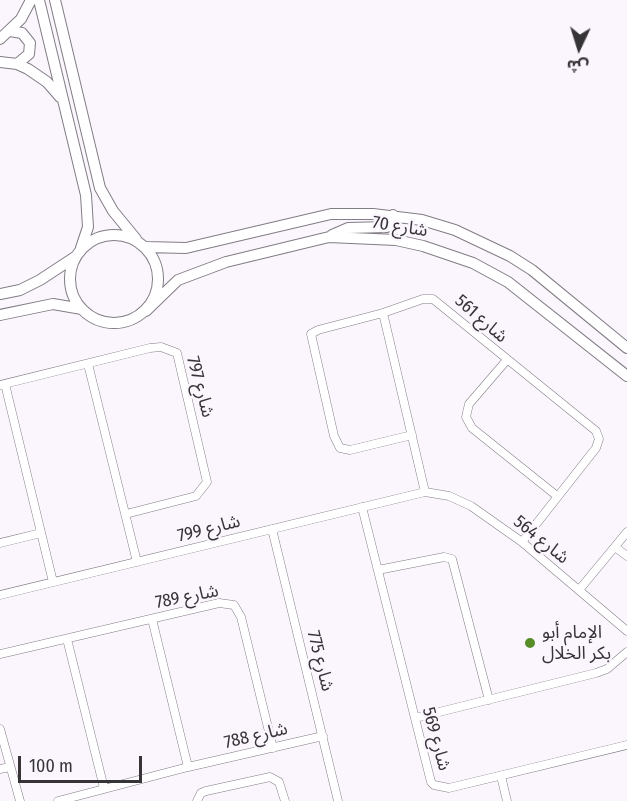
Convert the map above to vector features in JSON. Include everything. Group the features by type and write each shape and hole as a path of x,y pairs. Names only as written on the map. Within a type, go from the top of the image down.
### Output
{"main road":[{"path":"0,39 21,19 31,0"},
{"path":"39,0 88,207 88,227 70,279 71,290 82,309"},
{"path":"0,315 53,304 82,309 99,320 119,323 129,321 146,311 159,284 157,264 113,211 100,188 56,0"},
{"path":"10,31 22,33 30,43 29,54 17,64"},
{"path":"0,62 17,64 47,82 62,99"},
{"name":"شارع 70","path":"142,244 186,248 331,214 393,215 422,220 455,230 510,256 532,270 627,348"},
{"path":"329,237 348,228 387,227 393,215"},
{"path":"0,294 20,290 40,280 78,254 89,242 107,235 126,236 142,244"},
{"name":"شارع 70","path":"146,311 168,287 194,272 329,237 396,240 423,246 473,263 529,297 627,376"}],"street":[{"name":"شارع 561","path":"412,435 350,450 340,448 334,436 311,334 318,330 433,299 598,435 596,448 522,542"},
{"path":"383,313 425,492"},
{"name":"شارع 797","path":"2,385 161,347 177,354 207,482 196,496 126,514"},
{"path":"506,361 469,404 466,417 472,428 557,496"},
{"path":"88,364 137,562"},
{"path":"2,385 53,582"},
{"name":"شارع 799","path":"0,595 425,492"},
{"name":"شارع 564","path":"425,492 463,501 522,542 627,631"},
{"name":"شارع 569","path":"362,507 430,782 449,788 627,745"},
{"name":"شارع 775","path":"272,529 338,801"},
{"path":"0,543 40,532"},
{"path":"579,590 627,532"},
{"path":"615,547 627,556"},
{"path":"378,570 444,557 452,559 489,700"},
{"name":"شارع 789","path":"0,654 219,603 228,603 238,609 273,748"},
{"path":"152,619 188,767"},
{"path":"67,639 104,788"},
{"path":"415,718 596,673 607,669 627,652"},
{"path":"0,729 20,801"},
{"name":"شارع 788","path":"58,801 188,767 323,736"},
{"path":"0,769 10,767"},
{"path":"501,776 507,801"},
{"path":"196,801 201,793 206,791 270,777 279,782 285,801"}],"place":[{"name":"الإمام أبو بكر الخلال","path":"530,643"}]}
